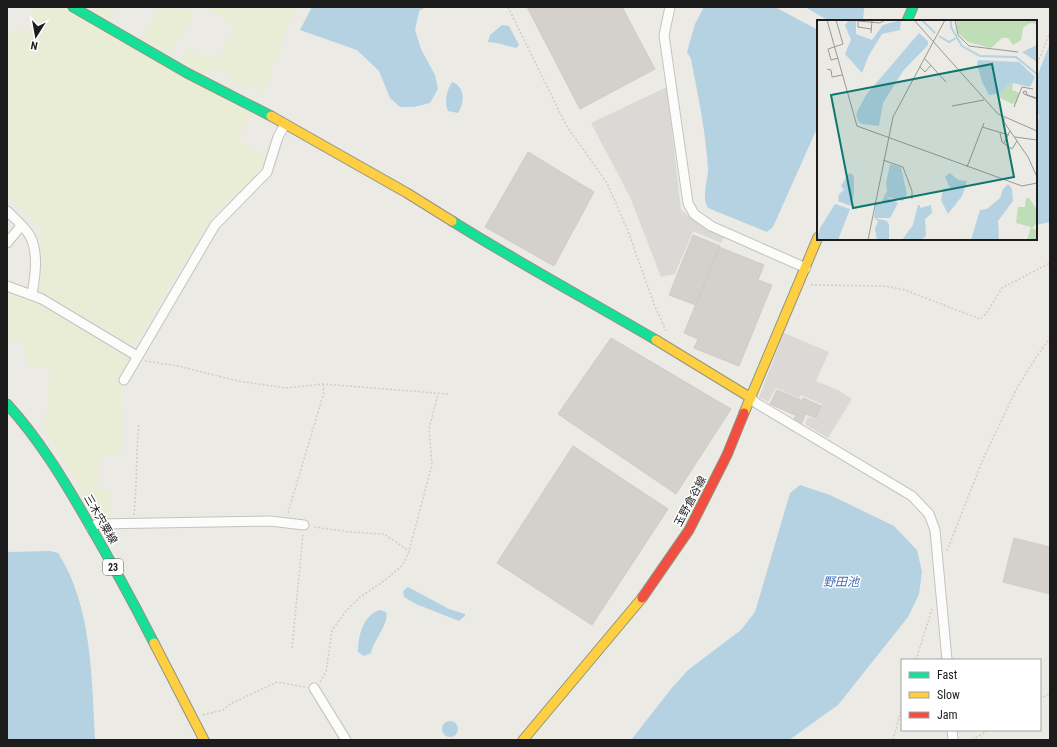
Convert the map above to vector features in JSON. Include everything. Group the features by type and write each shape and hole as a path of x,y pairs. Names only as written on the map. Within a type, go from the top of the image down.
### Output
{"main road":[{"path":"74,7 187,73 285,124 407,193 515,260 666,346 751,398"},
{"path":"907,20 912,7"},
{"name":"玉野倉谷線","path":"523,740 635,608 685,536 727,455 817,240"},
{"name":"三木宍粟線","path":"7,404 23,420 55,465 91,528 204,740"}],"street":[{"path":"670,7 664,35 688,203 694,214 711,226 806,268"},
{"path":"124,380 216,225 267,172 278,137 285,124"},
{"path":"7,211 30,235 33,243 36,265 32,295"},
{"path":"7,243 21,226"},
{"path":"7,286 32,295 138,356"},
{"path":"751,398 756,403 912,496 928,514 935,530 939,560 947,659"},
{"path":"91,528 97,524 133,523 286,522 304,525"},
{"path":"314,688 346,740"}],"path":[{"path":"508,7 566,125 607,183 628,231 654,304 669,338 666,346"},
{"path":"1037,64 1050,32"},
{"path":"799,284 885,286 905,290 980,319 986,314 1002,288 1050,263"},
{"path":"939,560 946,554 983,459 1017,388 1050,338"},
{"path":"138,356 142,362 154,361 238,381 286,388 323,384 448,394"},
{"path":"286,522 324,392 323,384"},
{"path":"194,720 202,715 223,710 230,704 276,682 314,688 319,684 326,672 332,630 346,611 360,597 384,581 403,565 409,551 432,466 429,429 438,394"},
{"path":"133,523 136,495 136,457 139,423"},
{"path":"292,648 304,525 350,532 384,534 409,551"},
{"path":"916,659 935,599 942,596"},
{"path":"1041,698 1050,693"},
{"path":"893,740 901,711"},
{"path":"972,740 987,731"}],"shaded area":[{"path":"667,87 681,210 695,221 725,236 721,243 693,231 675,274 661,277 630,197 591,123"},
{"path":"784,333 829,352 816,381 838,390 852,399 828,438 805,424 808,417 816,419 822,404 801,395 799,398 776,388 768,402 759,397"}],"green space":[{"path":"30,7 63,7 252,114 237,140 267,156 260,170 250,182 216,210 132,347 39,290 43,271 38,225 7,195 7,32 32,29"},
{"path":"90,7 114,7 114,16 111,20"},
{"path":"159,7 171,7 195,13 170,54 142,38"},
{"path":"202,7 295,7 264,92 229,80 231,73 222,69 203,74 180,60 185,50 218,59 235,25"},
{"path":"12,293 36,300 131,355 121,380 122,455 101,454 97,488 111,492 108,517 98,517 45,429 50,371 27,364 24,340 7,340 7,313"}],"water":[{"path":"312,7 426,7 419,11 415,30 421,49 435,75 438,89 430,103 414,107 400,107 390,98 379,71 357,50 300,30"},
{"path":"704,7 775,7 817,29 817,128 773,227 767,232 708,208 706,203 705,194 708,169 705,141 691,59 687,52 695,24"},
{"path":"805,7 866,7 864,9 863,20 827,20"},
{"path":"502,25 509,26 519,45 516,48 488,42 490,35"},
{"path":"1050,43 1050,222 1037,225 1037,129 1039,116 1037,112 1037,76"},
{"path":"452,82 459,87 463,100 458,113 448,111 446,104 449,88"},
{"name":"野田池","path":"800,485 830,495 894,526 917,550 922,572 919,594 908,617 838,705 789,740 631,740 688,670 741,630 755,612 790,493"},
{"path":"50,551 58,553 69,574 78,596 84,619 91,668 95,740 7,740 7,552"},
{"path":"408,587 449,609 465,614 465,616 459,621 416,604 404,597 403,591"},
{"path":"380,610 386,612 386,621 372,648 371,653 364,656 358,652 360,633 369,616"},
{"path":"450,721 457,726 458,729 453,736 450,737 443,732 442,729 447,722"}],"building":[{"path":"527,7 622,7 655,69 580,109"},
{"path":"528,152 594,192 554,266 485,227"},
{"path":"693,235 720,246 696,305 669,295"},
{"path":"719,247 764,265 758,280 772,285 739,366 694,348 698,339 684,333"},
{"path":"611,338 731,409 676,494 558,414"},
{"path":"777,390 801,400 795,415 770,404"},
{"path":"803,398 821,406 816,418 798,411"},
{"path":"797,412 805,415 802,423 794,420"},
{"path":"573,446 668,509 592,625 497,563"},
{"path":"1014,538 1050,547 1050,594 1003,582"}],"traffic: fast":[{"path":"73,7 187,73 271,116"},
{"path":"907,20 913,7"},
{"path":"452,221 528,267 656,340"},
{"path":"7,404 29,430 67,487 112,564 154,643"}],"traffic: slow":[{"path":"271,116 407,193 452,221"},
{"path":"744,413 817,239"},
{"path":"656,340 751,398"},
{"path":"523,740 642,598"},
{"path":"154,643 204,740"}],"traffic: jam":[{"path":"642,598 689,530 727,455 744,413"}]}
